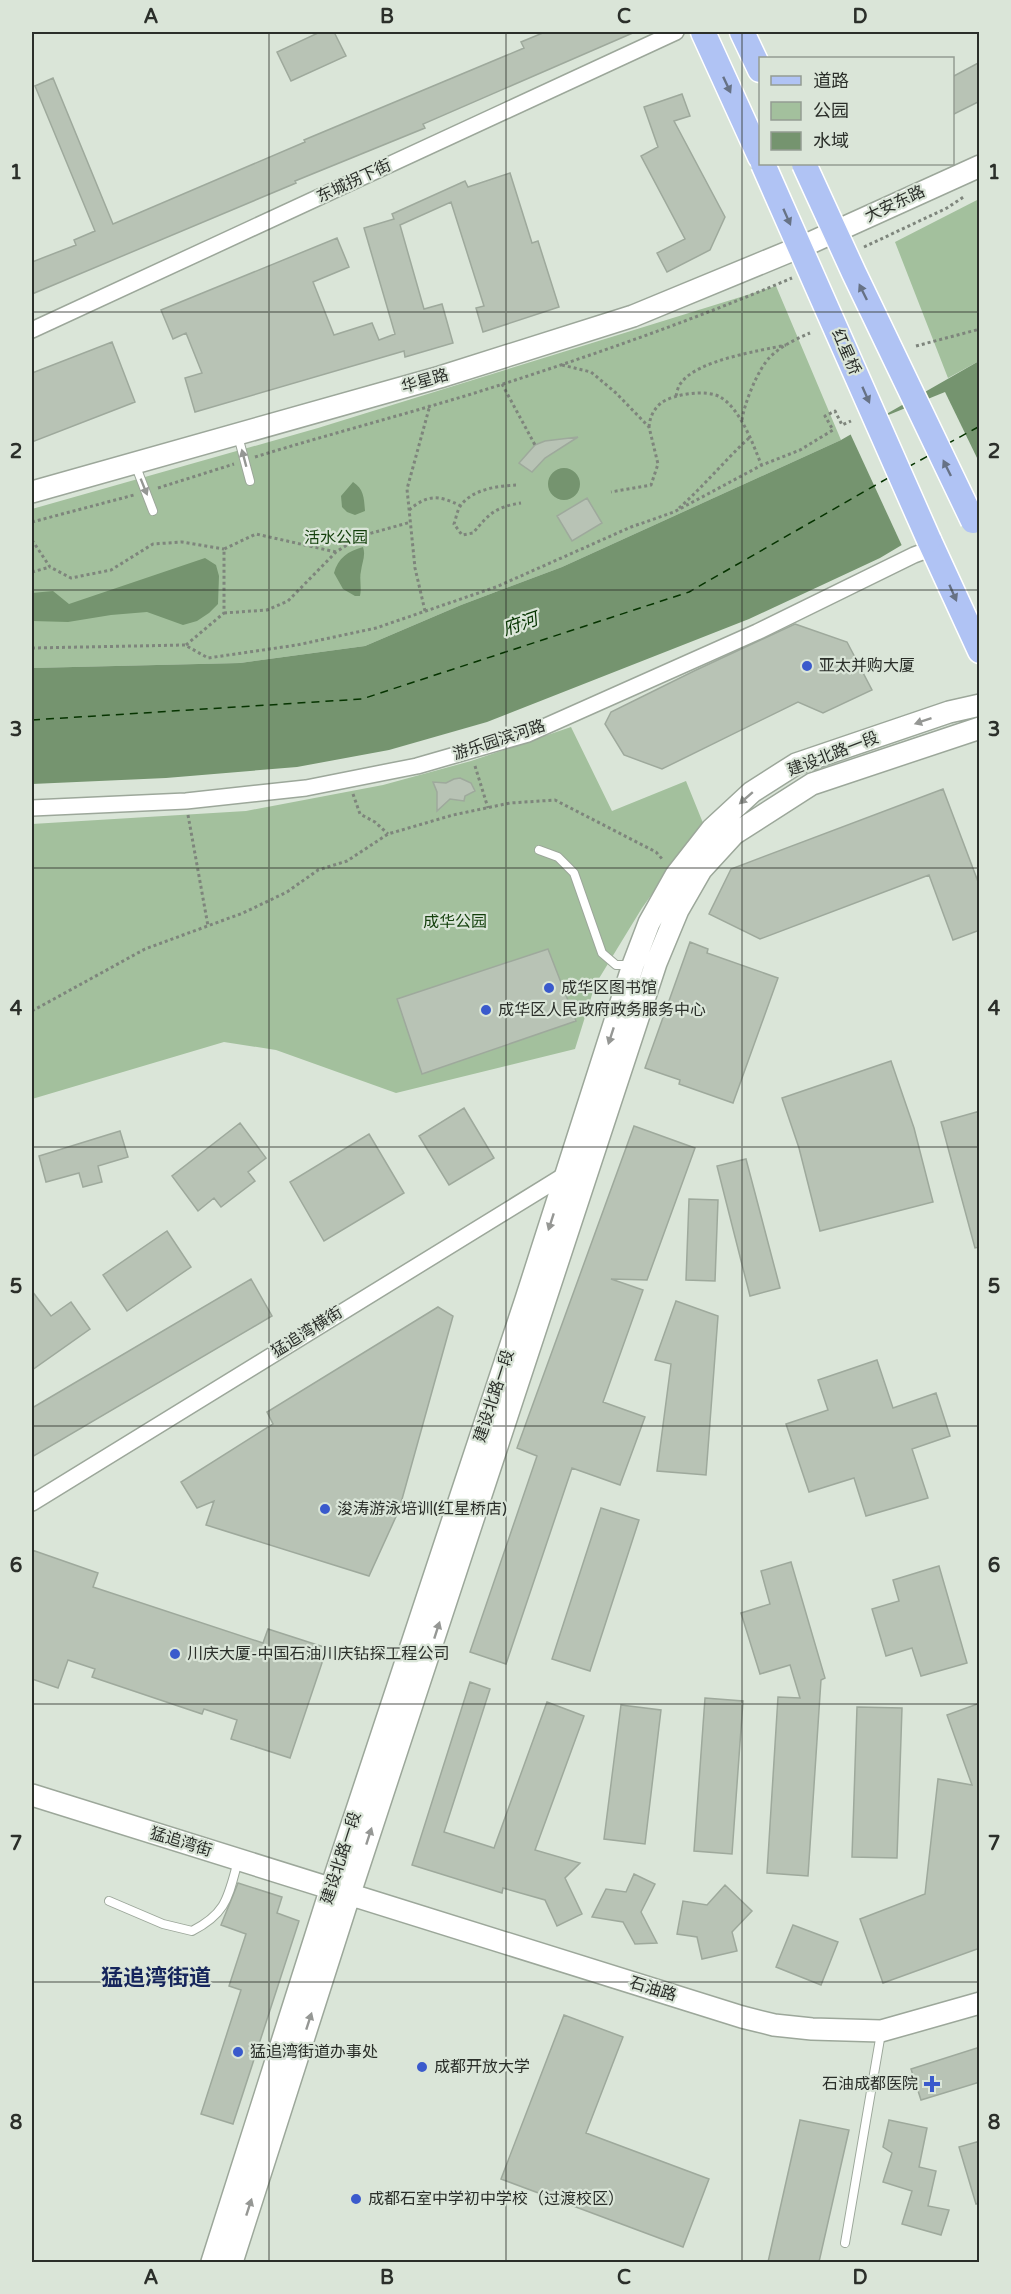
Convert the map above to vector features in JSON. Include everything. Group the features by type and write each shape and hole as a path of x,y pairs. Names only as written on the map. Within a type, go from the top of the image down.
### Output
{"main road":[{"path":"703,32 759,156"},
{"path":"742,32 759,68"},
{"name":"红星桥","path":"763,165 980,651"},
{"path":"804,165 977,528"},
{"name":"大安东路","path":"810,243 980,166"},
{"name":"华星路","path":"32,492 440,377 633,316 810,243"},
{"name":"建设北路一段","path":"576,1174 633,964 649,923 676,875 711,829 752,792 796,764 950,712 980,705"},
{"name":"建设北路一段","path":"212,2262 341,1891 576,1174 678,910 701,870 734,834 812,784 980,728"},
{"name":"猛追湾街","path":"32,1795 341,1891"},
{"name":"建设北路一段","path":"232,2262 341,1891"},
{"name":"石油路","path":"341,1891 742,2017 774,2025 812,2029 881,2031 980,2003"}],"street":[{"name":"东城拐下街","path":"32,330 676,32"},
{"name":"游乐园滨河路","path":"32,808 186,801 306,788 417,766 528,734 758,632 914,555 931,544"},
{"name":"猛追湾横街","path":"32,1503 576,1174"}],"lane":[{"path":"237,434 250,481"},
{"path":"135,463 153,511"},
{"path":"539,850 558,857 574,873 602,953 616,965 633,964"},
{"path":"109,1901 164,1924 192,1932 208,1923 222,1910 238,1859"},
{"path":"845,2243 881,2031"}],"path":[{"path":"916,346 980,329"},
{"path":"742,420 744,404 768,358 786,345 810,333"},
{"path":"675,397 681,382 699,369 722,360 786,345"},
{"path":"560,365 591,372 616,393 649,427"},
{"path":"502,384 535,445"},
{"path":"611,492 651,486 658,464 649,427 651,416 663,402 699,392 720,397 742,420 762,465"},
{"path":"425,611 416,568 407,489 430,405"},
{"path":"32,648 185,645 208,658 297,645 376,628 496,587 631,527 674,512 762,465 800,450 833,430 825,416 835,411 842,425 850,421"},
{"path":"674,512 699,491 723,461 750,437"},
{"path":"516,485 476,493 461,506 454,524 462,535 473,533 490,513 505,505 521,503"},
{"path":"409,510 420,500 429,497 449,500 461,506"},
{"path":"185,645 224,613 267,610 288,601 336,552 360,536 411,522"},
{"path":"32,540 50,567 71,578 111,570 153,544 182,542 224,549 256,534 336,552"},
{"path":"224,549 224,613"},
{"path":"32,572 50,567"},
{"path":"472,757 488,808"},
{"path":"352,788 360,814 375,822 388,834"},
{"path":"32,1011 145,949 208,926 287,892 318,870 347,861 388,834 510,803 555,800 656,852 676,875"},
{"path":"190,823 208,926"}],"green space":[{"path":"979,199 979,361 948,378 895,242"},
{"name":"活水公园","path":"776,286 841,440 562,567 461,605 365,646 240,663 32,668 32,509 318,428"},
{"name":"成华公园","path":"571,727 612,811 686,781 703,823 642,908 595,985 575,1049 396,1093 276,1050 224,1042 32,1099 32,824 246,811 383,785 471,761"}],"water":[{"name":"府河","path":"979,361 979,499 880,558 749,619 487,722 389,750 297,767 166,778 32,784 32,668 240,663 365,646 461,605 562,567 841,440"},
{"path":"564,468 576,472 580,484 576,496 564,500 552,496 548,484 552,472"},
{"path":"353,482 364,498 365,511 355,515 342,507 341,496"},
{"path":"363,547 360,596 355,596 343,589 334,573 344,556"},
{"path":"205,558 216,565 219,576 218,604 197,621 183,625 147,612 68,622 32,621 32,593 53,591 69,604"}],"pier":[{"path":"945,392 979,462 980,503 903,548 849,431"}],"building":[{"path":"320,32 334,32 346,56 291,81 277,52"},
{"path":"545,32 635,32 423,124 425,128 32,294 32,262 76,245 74,240 95,231 35,86 53,78 113,224 305,142 304,140 524,48 521,42"},
{"path":"980,62 980,101 954,114 954,76"},
{"path":"682,94 690,116 674,121 725,217 710,250 667,272 657,253 685,239 641,156 658,147 644,107"},
{"path":"510,173 532,243 538,241 559,307 483,332 476,308 484,306 451,202 400,225 424,309 442,304 453,343 405,357 404,351 195,412 185,378 202,373 186,333 173,339 161,310 337,238 349,267 313,282 334,335 372,323 379,340 395,334 364,228 394,219 392,214 465,181 468,187"},
{"path":"112,342 135,402 32,442 32,373"},
{"path":"578,437 545,458 532,472 519,463 535,445 545,441"},
{"path":"587,498 602,523 572,541 557,516"},
{"path":"795,624 847,642 872,690 823,713 798,702 662,769 624,755 605,724 611,712"},
{"path":"460,778 471,783 475,791 465,796 464,801 450,799 437,811 437,792 433,782 446,783"},
{"path":"943,789 980,887 980,930 953,940 929,875 760,939 709,914 731,869"},
{"path":"690,942 708,949 707,953 778,978 733,1103 679,1084 680,1080 645,1068"},
{"name":"成华区人民政府政务服务中心","path":"548,949 576,1021 422,1074 397,999"},
{"path":"891,1061 914,1128 933,1202 820,1231 799,1148 782,1098"},
{"path":"464,1108 494,1158 449,1185 419,1136"},
{"path":"980,1111 980,1247 975,1248 941,1122"},
{"path":"240,1123 266,1158 248,1172 255,1181 221,1207 214,1198 198,1211 172,1176"},
{"path":"634,1126 695,1148 647,1280 611,1279 643,1290 603,1402 645,1417 620,1485 572,1468 506,1664 470,1652 537,1456 517,1448"},
{"path":"120,1131 128,1157 98,1166 102,1182 83,1187 79,1173 46,1182 39,1156"},
{"path":"369,1134 404,1193 324,1241 290,1182"},
{"path":"746,1159 780,1288 750,1296 717,1166"},
{"path":"689,1199 718,1200 715,1281 686,1280"},
{"path":"167,1231 191,1267 127,1311 103,1275"},
{"path":"251,1279 272,1316 32,1457 32,1408"},
{"path":"32,1291 51,1316 71,1302 90,1329 32,1370"},
{"path":"676,1301 718,1316 706,1475 657,1471 671,1364 655,1360"},
{"path":"438,1307 453,1316 399,1510 369,1576 206,1525 214,1501 197,1508 181,1482 273,1424 267,1412"},
{"path":"877,1360 893,1408 936,1393 950,1436 912,1449 928,1498 866,1516 854,1478 809,1492 786,1424 828,1410 818,1380"},
{"path":"601,1508 639,1520 590,1671 552,1659"},
{"path":"32,1550 98,1573 93,1587 263,1643 268,1629 327,1648 290,1758 231,1739 237,1720 204,1709 202,1714 92,1677 95,1669 68,1660 58,1688 32,1679"},
{"path":"791,1562 825,1678 821,1680 808,1876 767,1873 778,1697 800,1698 790,1665 760,1674 741,1613 770,1604 761,1571"},
{"path":"939,1566 967,1663 921,1676 912,1648 886,1656 872,1609 899,1601 893,1580"},
{"path":"470,1682 490,1689 444,1832 494,1848 547,1702 584,1716 535,1850 580,1863 565,1878 582,1914 557,1926 545,1900 503,1888 502,1893 412,1865"},
{"path":"705,1698 743,1701 732,1854 694,1851"},
{"path":"980,1703 980,1948 883,1983 860,1919 925,1894 938,1779 972,1785 947,1715"},
{"path":"621,1705 661,1710 645,1844 604,1839"},
{"path":"857,1707 902,1708 897,1858 852,1857"},
{"path":"634,1874 655,1884 641,1912 657,1943 635,1944 623,1922 592,1917 606,1889 626,1892"},
{"name":"猛追湾街道办事处","path":"238,1883 282,1897 277,1913 299,1921 233,2124 201,2114 241,1990 229,1986 246,1934 221,1925"},
{"path":"725,1885 752,1911 732,1932 737,1951 702,1959 697,1937 677,1934 683,1901 707,1905"},
{"path":"793,1925 838,1942 821,1985 776,1967"},
{"path":"564,2015 623,2037 586,2133 709,2179 683,2247 501,2179"},
{"path":"980,2047 980,2082 921,2100 911,2069"},
{"path":"800,2120 849,2130 819,2262 768,2262"},
{"path":"889,2120 927,2128 919,2167 936,2171 928,2206 949,2210 941,2235 902,2224 912,2191 883,2182 892,2153 883,2147"},
{"path":"980,2141 980,2203 976,2204 959,2147"}],"ferry route":[{"path":"947,444 980,426"},
{"path":"908,467 928,456"},
{"path":"32,720 362,699 689,592 888,478"}],"place":[{"name":"亚太并购大厦","path":"807,666"},
{"name":"成华区图书馆","path":"549,988"},
{"name":"成华区人民政府政务服务中心","path":"486,1010"},
{"name":"浚涛游泳培训(红星桥店)","path":"325,1509"},
{"name":"川庆大厦-中国石油川庆钻探工程公司","path":"175,1654"},
{"name":"猛追湾街道办事处","path":"238,2052"},
{"name":"成都开放大学","path":"422,2067"},
{"name":"石油成都医院","path":"932,2084"},
{"name":"成都石室中学初中学校（过渡校区）","path":"356,2199"}],"district":[{"name":"猛追湾街道","path":"156,1978"}]}
